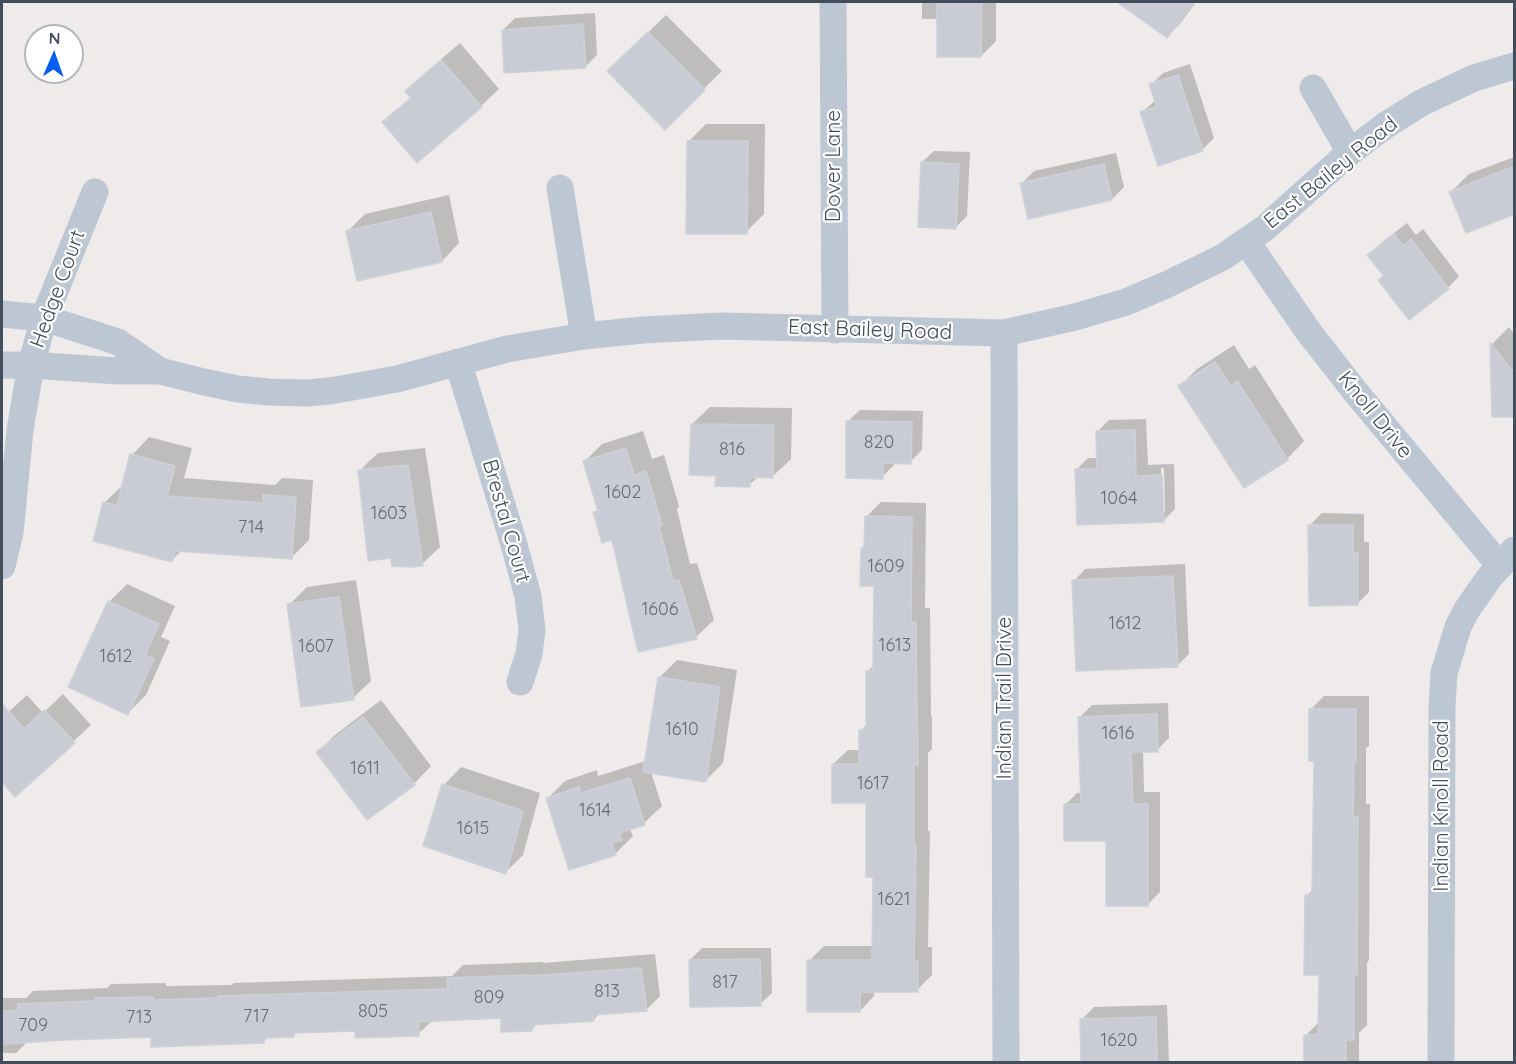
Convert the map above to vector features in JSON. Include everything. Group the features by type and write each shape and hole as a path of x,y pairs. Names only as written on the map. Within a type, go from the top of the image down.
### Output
{"street":[{"name":"Dover Lane","path":"833,2 836,330"},
{"name":"East Bailey Road","path":"2,365 31,364 118,371 160,370 238,389 307,393 397,379 507,349 584,336 643,330 722,326 1004,333 1075,317 1126,302 1223,257 1265,228 1350,152 1386,125 1421,103 1474,78 1515,66"},
{"path":"1313,88 1350,152"},
{"path":"560,188 584,336"},
{"name":"Hedge Court","path":"2,566 10,532 20,430 31,364 44,318 95,192"},
{"name":"Knoll Drive","path":"1246,241 1308,331 1347,382 1507,558"},
{"name":"East Bailey Road","path":"2,314 44,318 118,342 160,370"},
{"name":"Indian Trail Drive","path":"1004,333 1006,1062"},
{"name":"Brestal Court","path":"458,362 528,596 532,630 529,654 520,682"},
{"name":"Indian Knoll Road","path":"1441,1062 1444,673 1458,627 1466,611 1489,578 1507,558"}],"building":[{"path":"937,2 982,2 981,57 937,57"},
{"path":"1117,2 1194,2 1167,38"},
{"path":"583,24 586,68 504,73 502,30"},
{"path":"648,32 705,90 665,130 607,71"},
{"path":"441,60 482,107 417,163 382,122 411,98 405,91"},
{"path":"1178,75 1203,151 1158,166 1140,112 1157,107 1149,84"},
{"path":"687,141 748,141 747,234 686,234"},
{"path":"921,162 959,164 956,229 918,227"},
{"path":"1104,164 1112,200 1028,219 1020,183"},
{"path":"1515,166 1515,214 1466,233 1449,192"},
{"path":"431,212 442,262 357,281 346,231"},
{"path":"1394,234 1403,246 1411,239 1449,289 1409,320 1378,280 1384,276 1367,255"},
{"path":"1490,343 1515,374 1515,417 1492,417"},
{"path":"1215,362 1231,386 1237,381 1288,460 1244,488 1178,386"},
{"path":"846,421 912,422 911,464 883,463 883,479 846,478"},
{"path":"691,424 774,425 773,478 750,477 750,487 715,486 716,476 689,475"},
{"path":"1135,430 1136,476 1162,475 1164,522 1077,525 1075,469 1097,469 1096,431"},
{"path":"626,448 634,475 646,471 662,525 659,526 673,581 679,580 697,639 638,652 612,540 602,543 593,512 598,511 583,461"},
{"path":"130,454 175,466 167,496 263,503 263,495 296,497 292,559 175,551 172,562 93,541 103,502 117,505"},
{"path":"408,465 423,566 392,566 391,558 368,561 358,470"},
{"path":"865,516 912,517 911,622 916,622 918,730 918,765 914,765 914,845 916,845 914,961 918,961 918,992 860,992 860,1012 807,1012 807,960 872,960 873,877 866,877 866,803 832,803 832,764 859,764 859,730 866,730 866,671 873,671 874,586 860,586"},
{"path":"1308,525 1353,525 1353,553 1358,553 1358,605 1309,606"},
{"path":"1173,576 1178,667 1076,671 1072,580"},
{"path":"339,597 354,700 301,707 287,604"},
{"path":"108,601 159,624 145,655 154,659 128,715 68,687"},
{"path":"658,677 720,687 706,782 643,772"},
{"path":"2,704 24,729 44,710 75,743 15,797 2,782"},
{"path":"1309,709 1356,709 1353,817 1358,816 1357,975 1354,975 1354,1040 1346,1040 1346,1062 1304,1062 1304,1035 1318,1035 1319,975 1304,975 1305,895 1312,895 1314,761 1309,761"},
{"path":"1157,714 1158,752 1131,752 1133,804 1148,804 1148,906 1106,906 1106,841 1064,841 1064,804 1081,804 1078,717"},
{"path":"363,717 415,785 367,820 316,752"},
{"path":"630,778 645,825 619,833 622,840 612,843 616,855 569,870 546,798 579,787 581,793"},
{"path":"442,784 523,811 506,874 423,846"},
{"path":"760,959 761,1006 690,1007 689,960"},
{"path":"641,968 647,1011 593,1015 594,1021 532,1025 532,1031 501,1032 501,1018 419,1022 419,1036 355,1038 355,1031 294,1033 294,1037 264,1038 264,1043 151,1047 151,1037 2,1044 2,1011 18,1011 18,1004 95,1001 95,998 153,997 153,1000 448,989 447,978 530,976"},
{"path":"1156,1017 1157,1062 1081,1062 1080,1019"}]}
